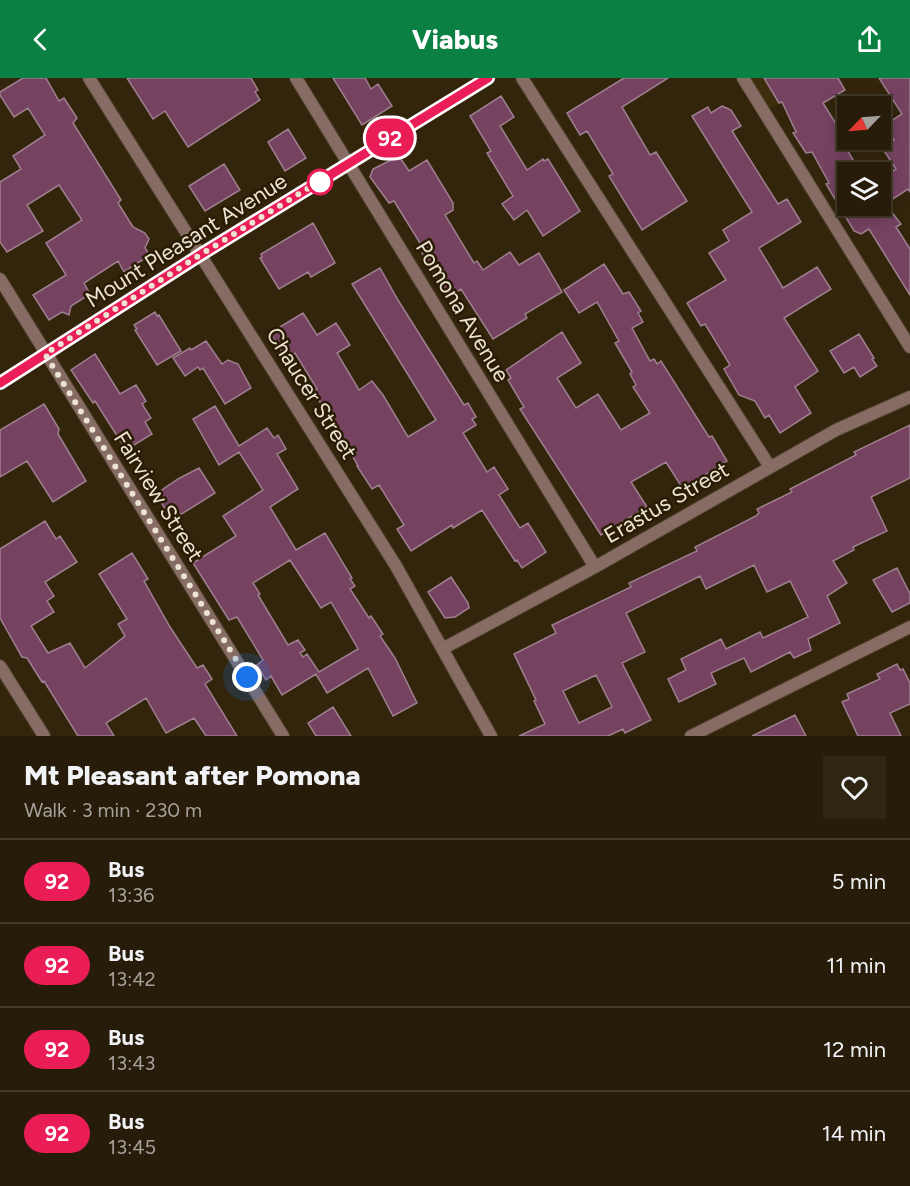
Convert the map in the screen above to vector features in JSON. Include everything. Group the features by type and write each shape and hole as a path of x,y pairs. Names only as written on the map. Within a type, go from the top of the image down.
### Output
{"main road":[{"name":"Mount Pleasant Avenue","path":"0,383 200,255 488,78"}],"street":[{"name":"Chaucer Street","path":"89,78 396,566 444,648 491,736"},
{"name":"Pomona Avenue","path":"296,78 595,567"},
{"path":"522,78 770,467"},
{"path":"743,78 910,347"},
{"name":"Fairview Street","path":"0,279 283,736"},
{"name":"Erastus Street","path":"444,648 595,567 836,429 910,397"},
{"path":"691,736 910,627"},
{"path":"0,666 44,736"}],"shaded area":[{"path":"742,78 818,78 820,86 763,110"}],"building":[{"path":"23,78 46,78 59,101 64,98 77,118 73,123 121,200 118,203 133,227 145,233 149,239 145,248 150,255 124,272 118,261 84,283 90,294 71,306 69,315 62,312 49,320 33,295 66,275 46,243 82,220 59,185 27,205 43,231 7,252 0,242 0,182 21,169 13,156 45,135 28,108 14,117 0,95 0,92"},
{"path":"127,78 251,78 258,90 255,92 260,100 188,147 165,111 153,119"},
{"path":"333,78 365,78 371,89 378,84 392,106 362,125"},
{"path":"624,78 668,78 622,107 650,155 656,152 687,201 642,230 609,176 613,174 587,131 580,135 567,113"},
{"path":"764,78 838,78 845,90 823,103 837,125 837,150 848,150 854,162 837,162 837,202 812,152 806,153 793,133 796,132 782,102 779,103"},
{"path":"879,78 910,78 910,192 908,189 891,200 891,172 896,169 884,150 891,150 891,140 894,140 891,135 891,121 902,114"},
{"path":"501,96 514,117 500,126 527,170 543,159 544,161 548,159 580,211 543,236 527,210 514,220 502,204 513,196 487,153 491,151 470,116"},
{"path":"722,106 731,110 741,126 732,131 778,204 787,199 801,222 759,248 783,288 817,267 831,289 784,318 818,371 795,387 811,413 780,433 769,415 765,418 755,401 739,395 724,369 730,365 705,324 701,326 687,303 726,280 709,253 729,241 723,230 752,212 692,116 708,107 711,113"},
{"path":"288,129 306,158 285,171 268,142"},
{"path":"399,156 409,171 427,160 453,203 453,210 445,215 474,263 477,261 483,270 510,252 519,265 539,253 562,292 525,314 527,318 493,339 461,289 451,295 449,292 445,294 422,253 425,251 394,201 389,203 370,177 373,169"},
{"path":"224,164 240,190 205,211 189,186"},
{"path":"891,211 901,224 896,227 910,249 910,295 869,229 861,234 854,231 845,216 891,216"},
{"path":"313,223 335,263 311,277 308,272 279,289 260,258 261,254"},
{"path":"604,264 623,294 629,292 641,311 638,313 643,322 632,328 650,361 654,359 657,364 661,361 709,437 712,436 727,461 683,489 666,462 631,482 647,507 601,535 520,409 524,407 508,380 511,378 506,370 562,332 581,363 557,378 576,408 598,394 621,430 650,413 633,387 636,385 630,374 632,372 615,343 619,341 597,302 579,313 564,290"},
{"path":"380,268 464,405 468,403 476,417 472,419 476,425 463,433 487,472 494,467 508,489 499,495 520,528 528,523 546,552 522,568 482,510 453,528 452,525 411,551 397,529 404,525 379,485 372,489 357,466 313,391 317,389 295,353 286,359 270,333 303,313 317,335 336,323 350,345 337,353 359,390 372,381 408,437 436,420 352,284"},
{"path":"155,312 181,351 157,365 134,325"},
{"path":"859,334 877,366 860,377 854,367 844,373 830,351"},
{"path":"206,341 222,364 228,360 238,364 251,388 225,404 203,368 200,370 198,367 185,376 173,358"},
{"path":"95,354 120,394 136,385 146,401 142,404 151,418 145,422 152,434 126,450 95,401 93,403 71,370"},
{"path":"44,404 59,429 58,434 86,481 53,502 27,461 0,477 0,430"},
{"path":"215,406 239,446 267,428 274,438 278,435 286,449 277,454 298,489 270,507 296,550 325,533 352,578 350,579 355,586 350,589 369,618 371,616 383,634 380,636 395,658 417,703 393,716 368,668 327,693 316,674 282,695 271,676 266,680 257,665 263,660 237,617 229,620 193,563 236,536 223,516 263,490 239,452 219,465 193,419","holes":["290,560 321,608 331,602 358,649 319,672 307,654 303,657 300,653 305,650 298,640 288,645 253,583"]},
{"path":"910,425 910,478 871,497 887,531 853,547 854,550 833,561 847,583 827,596 840,623 808,639 811,650 794,658 790,652 751,672 744,658 711,673 716,684 679,702 668,679 686,670 681,659 721,639 726,649 760,632 763,638 808,617 790,581 767,592 754,565 706,589 700,576 626,613 645,652 622,663 651,720 625,733 623,729 608,736 519,736 545,724 514,654 556,633 552,625 631,587 629,583 697,551 695,547 756,516 759,513 757,509 792,492 790,489 856,455 854,452","holes":["596,675 612,707 579,723 563,691"]},
{"path":"199,468 215,493 172,520 156,494"},
{"path":"45,521 56,539 60,536 77,562 45,582 54,596 47,601 54,612 31,626 48,653 70,643 85,668 125,636 118,624 127,619 99,574 132,553 148,579 144,581 170,627 197,668 203,665 212,679 205,684 237,736 206,736 194,718 166,733 146,698 106,723 114,736 78,736 44,681 42,682 27,658 22,657 0,618 0,549"},
{"path":"897,568 910,594 910,603 892,612 873,580"},
{"path":"451,577 469,608 455,617 445,618 428,592"},
{"path":"897,664 900,670 903,669 910,683 910,704 890,713 901,736 858,736 842,702 849,699 847,694 880,679 877,674"},
{"path":"333,707 351,736 316,736 308,723"},
{"path":"795,715 806,736 752,736"}],"bus line":[{"name":"92","path":"0,383 200,255 488,78"}],"route":[{"path":"247,677 45,354 328,176 320,182"}]}
